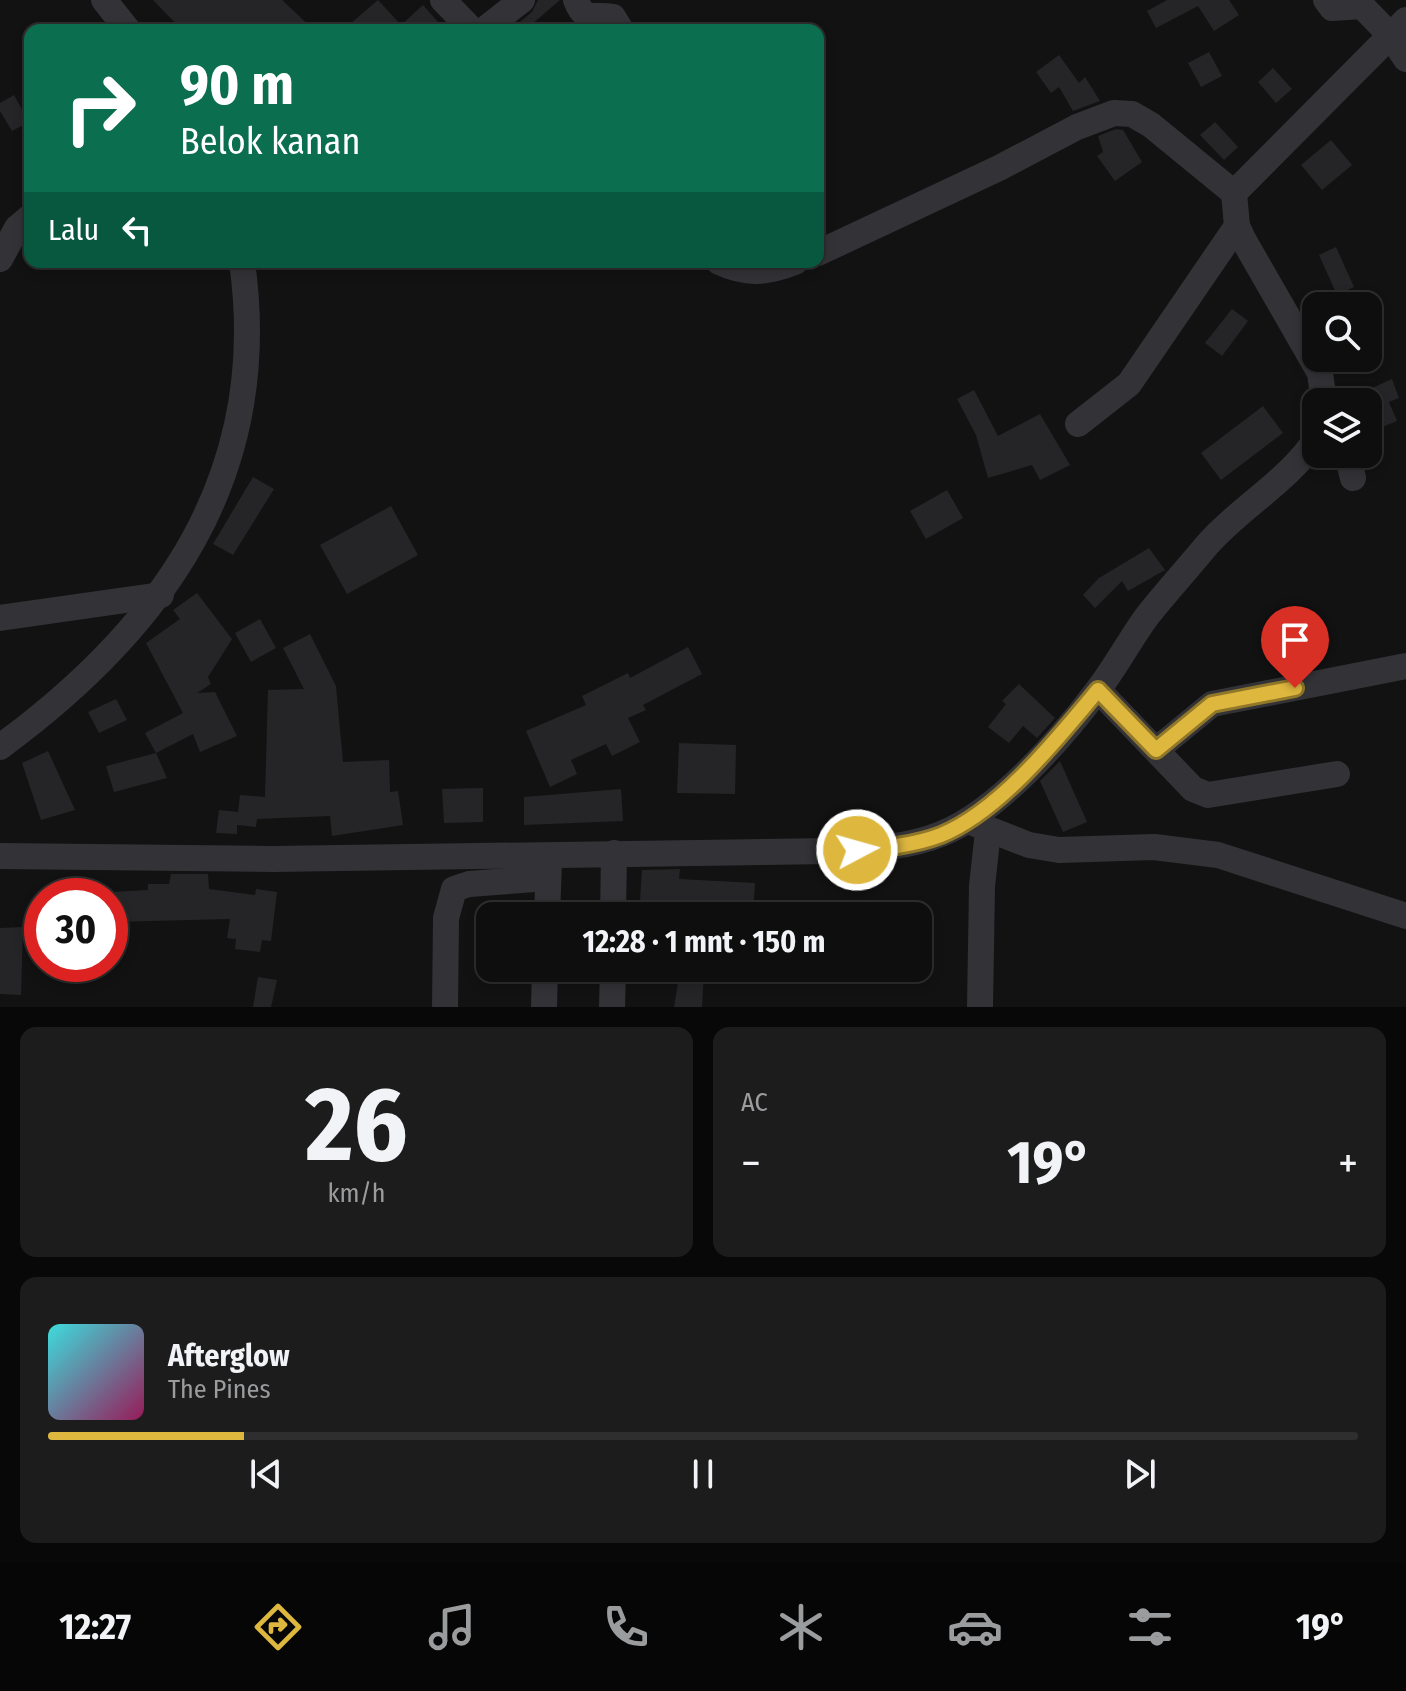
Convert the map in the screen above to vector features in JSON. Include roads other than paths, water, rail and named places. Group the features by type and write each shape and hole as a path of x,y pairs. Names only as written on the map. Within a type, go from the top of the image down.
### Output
{"street":[{"path":"104,0 123,24"},
{"path":"443,0 466,24"},
{"path":"492,24 522,0"},
{"path":"576,0 581,13 589,18 613,17 617,24"},
{"path":"1326,0 1337,9 1362,6 1398,27 1406,59"},
{"path":"1234,193 1398,27"},
{"path":"824,250 999,168 1077,127 1114,113 1132,114 1151,125 1234,193 1237,226 1320,373 1323,388"},
{"path":"0,259 17,228 24,222"},
{"path":"1078,424 1129,384 1237,226"},
{"path":"0,747 120,642 161,595 205,522 226,467 238,419 250,336 243,268"},
{"path":"732,268 768,273 780,268"},
{"path":"980,1007 982,886 978,826 1098,690 1147,616 1214,537 1302,458"},
{"path":"0,618 161,595"},
{"path":"1156,750 1212,704 1406,666"},
{"path":"1098,690 1193,789 1208,795 1337,774"},
{"path":"445,1007 446,918 454,889 614,853 881,849 978,826 1029,845 1059,850 1154,847 1218,855 1406,916"},
{"path":"613,902 614,853"},
{"path":"0,856 549,866"},
{"path":"548,902 549,866"},
{"path":"544,1007 545,982"},
{"path":"612,1007 613,982"}]}
